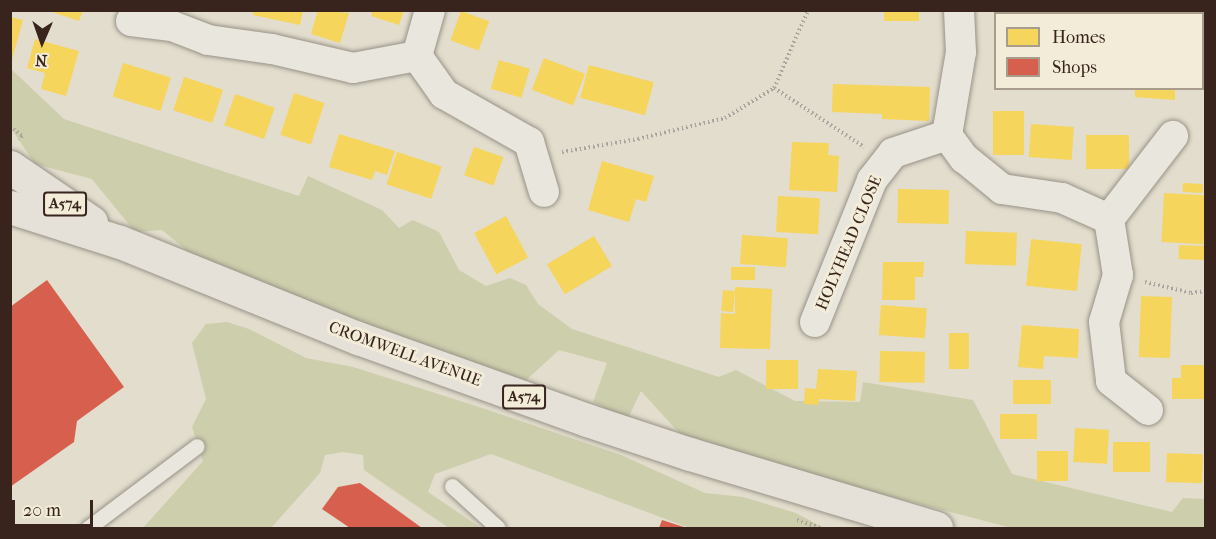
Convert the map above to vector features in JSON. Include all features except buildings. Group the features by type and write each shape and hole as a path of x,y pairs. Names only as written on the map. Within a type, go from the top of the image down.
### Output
{"main road":[{"name":"CROMWELL AVENUE","path":"10,167 120,242"},
{"name":"CROMWELL AVENUE","path":"10,207 120,242 358,338 587,420 690,454 936,528"}],"street":[{"path":"417,56 430,10"},
{"path":"959,10 961,52 947,135 964,158 1002,189 1062,198 1109,219"},
{"path":"131,21 172,26 208,40 272,49 353,68 417,56"},
{"path":"417,56 444,94 529,142 544,192"},
{"name":"HOLYHEAD CLOSE","path":"815,322 872,180 893,153 947,135"},
{"path":"1148,410 1111,381 1104,322 1118,275 1109,219 1173,136"}],"lane":[{"path":"88,528 197,446"},
{"path":"452,486 498,528"}],"path":[{"path":"533,157 638,140 725,118 774,88 808,10"},
{"path":"774,88 887,161"},
{"path":"10,126 22,136"},
{"path":"1118,275 1191,293 1206,291"}],"green space":[{"path":"10,68 64,119 299,196 308,176 382,210 399,228 413,220 439,232 459,270 486,286 510,278 526,285 538,304 572,329 719,377 736,370 795,401 860,402 863,382 973,400 1012,474 1172,512 1183,498 1205,499 1205,528 1012,528 742,458 681,435 641,391 627,420 593,402 607,363 559,350 524,382 202,263 162,230 135,232 92,179 35,164 11,128"},
{"path":"227,322 249,329 306,358 353,367 473,405 621,455 705,493 743,497 796,513 824,528 690,528 491,454 435,474 428,492 481,528 449,528 364,470 363,455 343,452 325,455 320,473 271,528 143,528 203,461 192,427 206,399 192,343 206,324"}]}
